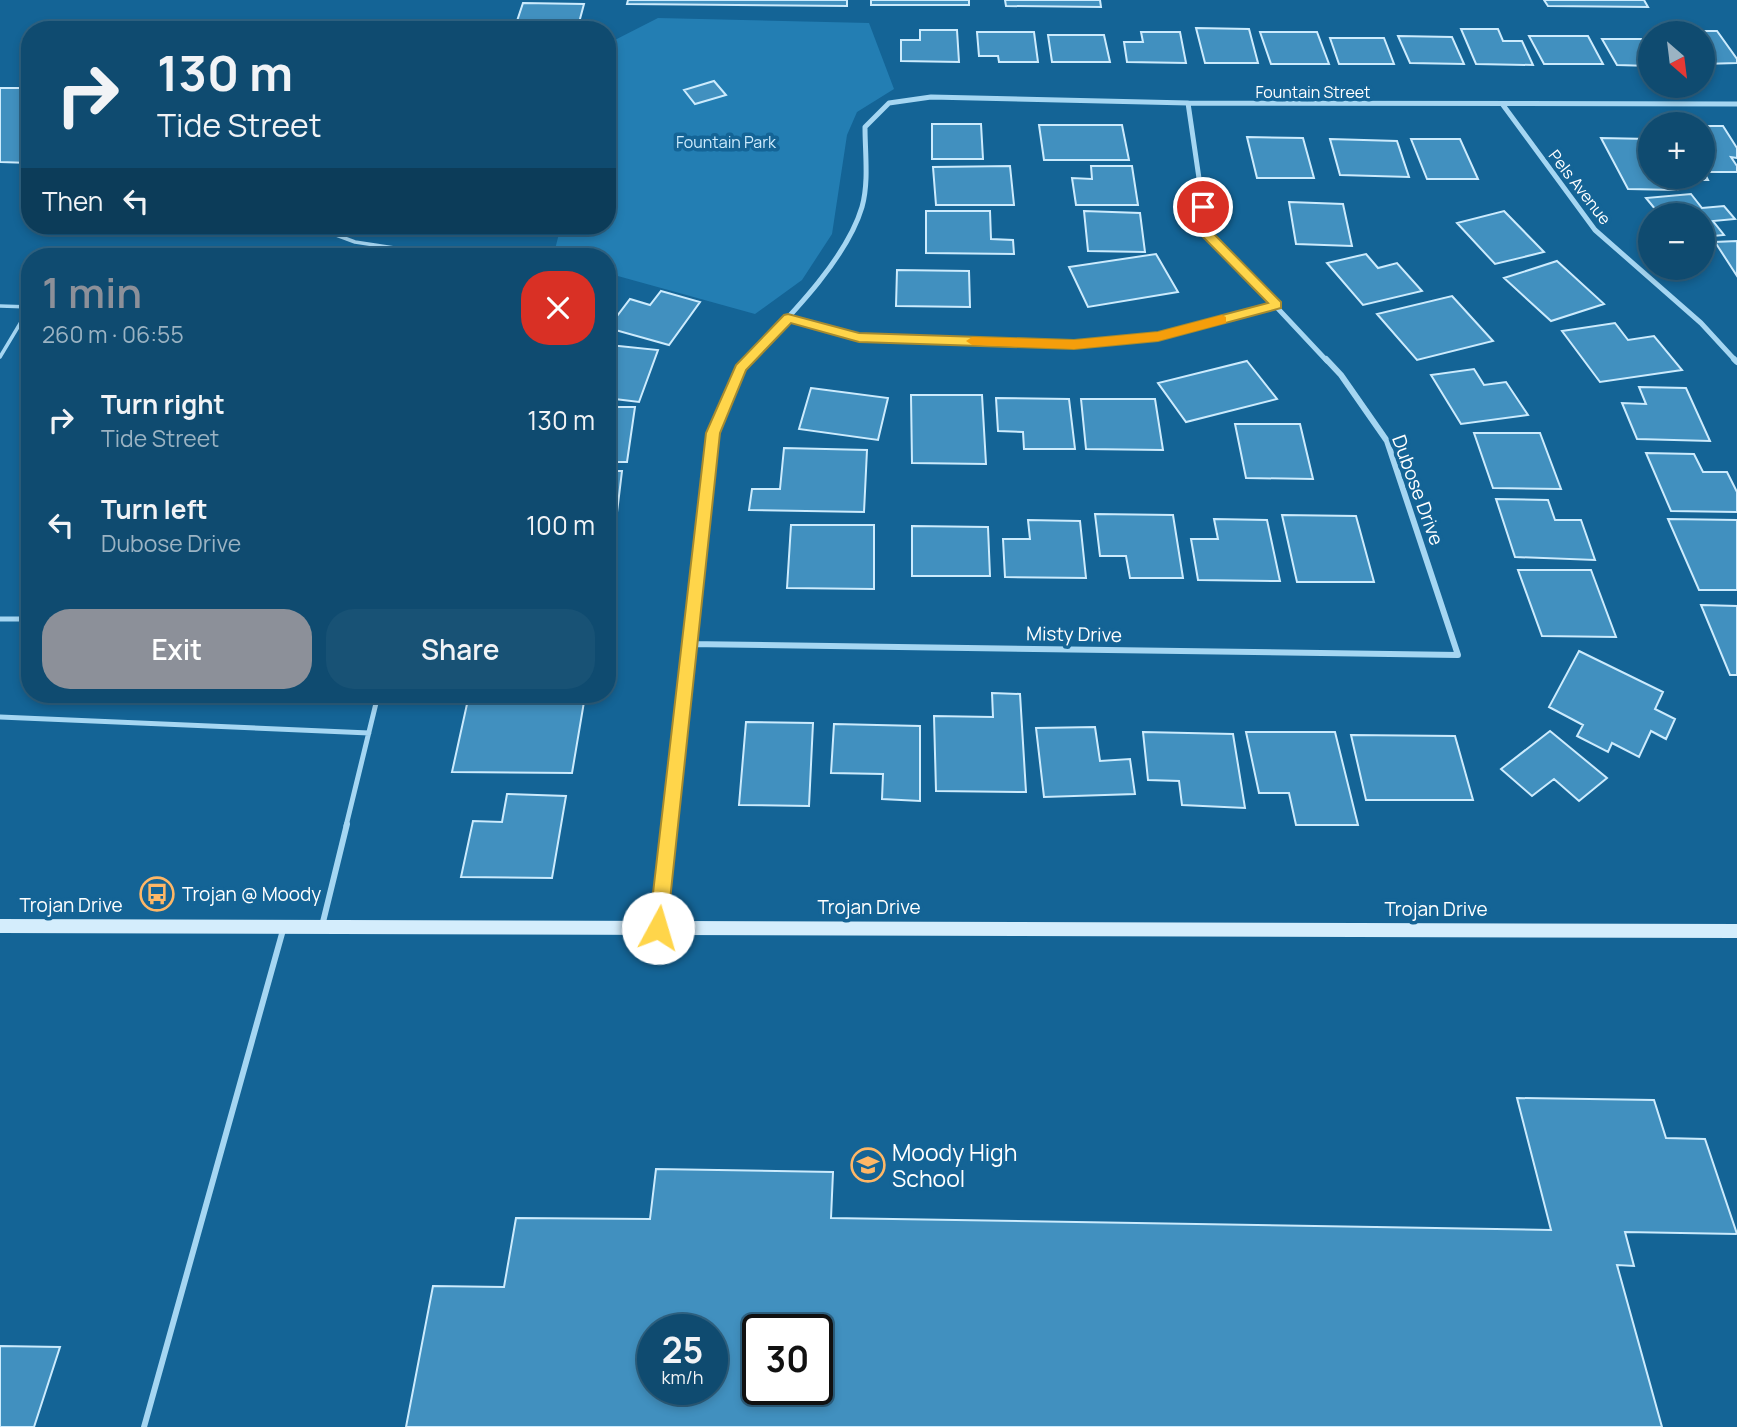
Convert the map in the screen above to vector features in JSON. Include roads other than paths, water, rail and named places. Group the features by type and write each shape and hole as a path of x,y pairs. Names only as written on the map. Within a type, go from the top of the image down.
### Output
{"street":[{"name":"Fountain Street","path":"788,318 847,243 862,206 865,127 889,103 932,97 1188,103 1737,104"},
{"name":"Dubose Drive","path":"1188,103 1207,233 1341,375 1387,441 1458,655"},
{"name":"Pels Avenue","path":"1503,105 1595,230 1701,323 1737,362"},
{"path":"658,928 713,433 740,368 788,318 859,337 1074,344 1158,337 1277,305"},
{"name":"Misty Drive","path":"688,644 1458,655"},
{"name":"Trojan Drive","path":"0,926 1737,931"}],"lane":[{"path":"332,235 347,242 393,248"},
{"path":"0,306 21,307"},
{"path":"0,358 21,322"},
{"path":"0,619 21,620"},
{"path":"322,926 376,703"},
{"path":"0,718 369,733"},
{"path":"144,1427 284,927"}],"place":[{"name":"Trojan @ Moody","path":"157,894"},
{"name":"Moody High School","path":"868,1165"}],"park label":[{"name":"Fountain Park","path":"726,142"}]}
